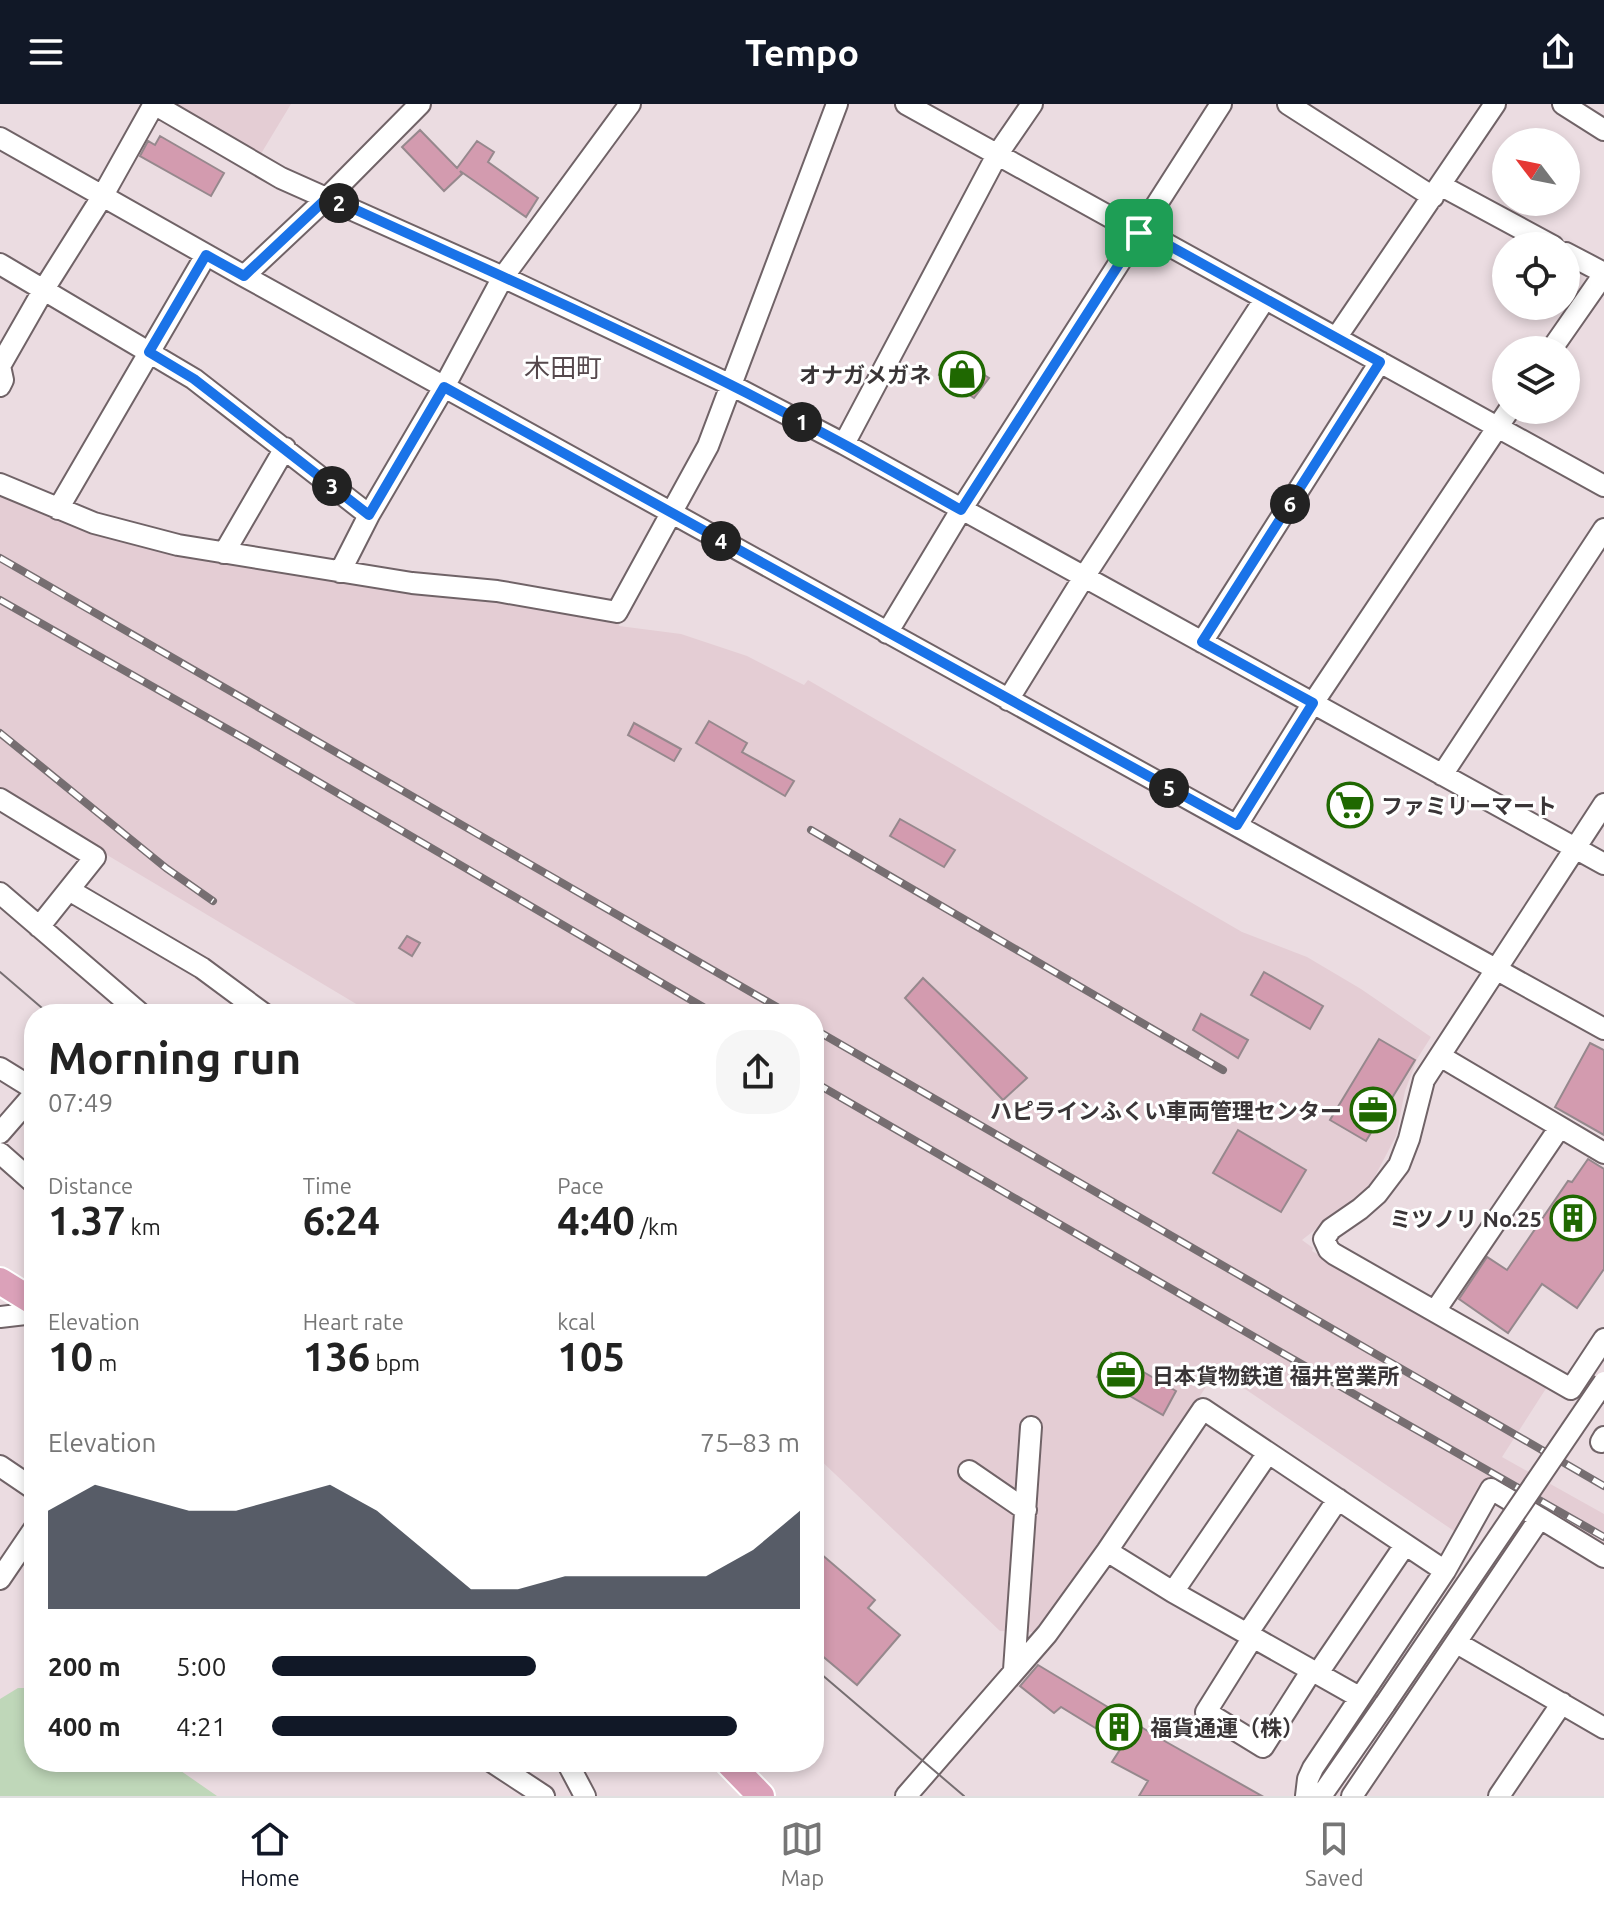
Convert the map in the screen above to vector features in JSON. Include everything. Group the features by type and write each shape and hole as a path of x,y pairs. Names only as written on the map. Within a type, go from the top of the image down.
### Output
{"main road":[{"path":"0,1281 24,1296"},
{"path":"738,1772 761,1796"}],"street":[{"path":"0,386 3,380 0,366 154,104 281,178 503,277 731,385 844,444 1604,864"},
{"path":"244,276 420,104"},
{"path":"340,572 503,277 630,104"},
{"path":"0,484 94,523 178,545 412,583 497,591 617,612 708,446 837,104"},
{"path":"906,104 1380,362 1492,413"},
{"path":"844,444 997,155 1032,104"},
{"path":"887,633 961,510 1221,104"},
{"path":"1288,104 1436,191 1523,232"},
{"path":"1336,338 1495,104"},
{"path":"1563,104 1604,130"},
{"path":"0,138 1604,1029"},
{"path":"58,509 206,255"},
{"path":"1564,336 1596,302 1604,274 1580,261"},
{"path":"0,264 194,379 369,515"},
{"path":"1008,700 1265,299"},
{"path":"1202,642 1380,362"},
{"path":"1237,825 1313,703 1499,424"},
{"path":"1512,424 1604,486"},
{"path":"224,553 285,448"},
{"path":"1442,775 1604,529"},
{"path":"0,799 95,857 39,927"},
{"path":"1604,804 1424,1080 1399,1165 1368,1203 1331,1229 1324,1239 1329,1250 1571,1389 1604,1339"},
{"path":"69,890 202,968 251,1004"},
{"path":"0,893 129,1004"},
{"path":"1440,1056 1604,1153"},
{"path":"0,1068 24,1085"},
{"path":"0,1133 24,1104"},
{"path":"1435,1311 1560,1127"},
{"path":"0,1153 24,1174"},
{"path":"0,1317 24,1314"},
{"path":"1321,1796 1604,1382"},
{"path":"906,1796 1047,1634 1203,1409 1445,1571"},
{"path":"1014,1670 1031,1427"},
{"path":"1173,1592 1268,1453"},
{"path":"0,1466 24,1482"},
{"path":"969,1471 1026,1510"},
{"path":"1306,1796 1310,1773 1445,1571 1491,1489 1604,1557"},
{"path":"1338,1499 1250,1635 1206,1712 1263,1747 1405,1545"},
{"path":"1352,1796 1540,1518"},
{"path":"0,1579 24,1544"},
{"path":"1107,1551 1359,1697"},
{"path":"1457,1643 1604,1728"},
{"path":"1499,1796 1562,1703"},
{"path":"507,1772 544,1796"},
{"path":"572,1772 585,1796"}],"shaded area":[{"path":"169,104 291,104 259,157"},
{"path":"0,496 18,499 79,525 493,598 619,622 619,626 681,634 747,656 804,685 808,680 1242,932 1307,957 1431,1037 1417,1059 1405,1091 1396,1136 1373,1180 1363,1192 1302,1240 1313,1248 1312,1251 1547,1387 1502,1457 1604,1514 1604,1547 1486,1479 1454,1531 1217,1370 1114,1527 1039,1632 1000,1631 824,1464 824,1004 356,1004 0,791"}],"green space":[{"path":"18,1688 24,1688 24,1772 182,1772 217,1796 0,1796 0,1699"}],"building":[{"path":"420,130 457,168 477,141 494,152 488,162 538,198 526,217 460,171 462,174 444,191 402,147"},
{"path":"160,136 224,173 211,196 140,156 148,141 155,145"},
{"path":"952,354 989,378 974,398 939,375"},
{"path":"709,721 747,743 742,752 794,781 785,796 696,743"},
{"path":"634,723 681,749 674,761 628,735"},
{"path":"900,819 955,850 944,867 890,836"},
{"path":"407,936 420,943 412,956 399,948"},
{"path":"1264,972 1323,1006 1310,1029 1251,995"},
{"path":"923,978 1027,1078 1003,1100 905,998"},
{"path":"1201,1014 1248,1040 1238,1058 1193,1030"},
{"path":"1379,1039 1415,1060 1366,1141 1330,1120"},
{"path":"1590,1043 1604,1050 1604,1135 1555,1107"},
{"path":"1238,1130 1306,1170 1281,1212 1213,1173"},
{"name":"ミツノリ No.25","path":"1588,1159 1604,1169 1604,1269 1577,1308 1542,1284 1508,1333 1459,1299 1487,1257 1507,1270 1568,1181 1572,1182"},
{"path":"1111,1353 1176,1391 1163,1415 1097,1377"},
{"path":"824,1557 875,1600 868,1608 900,1635 857,1685 824,1657"},
{"path":"1038,1665 1262,1796 1139,1796 1148,1781 1112,1762 1123,1745 1061,1707 1054,1713 1020,1686"}],"tram line":[{"path":"0,972 37,1004"},
{"path":"824,1677 964,1796"}],"railway":[{"path":"0,558 772,1004"},
{"path":"0,600 252,743 698,1004"},
{"path":"0,733 166,868 213,901"},
{"path":"811,830 1223,1070"},
{"path":"824,1035 1604,1486"},
{"path":"824,1088 1604,1537"}],"place":[{"name":"オナガメガネ","path":"962,374"},
{"name":"ファミリーマート","path":"1350,805"},
{"name":"ハピラインふくい車両管理センター","path":"1373,1110"},
{"name":"ミツノリ No.25","path":"1573,1218"},
{"name":"日本貨物鉄道 福井営業所","path":"1121,1375"},
{"name":"福貨通運（株）","path":"1119,1727"}],"district":[{"name":"木田町","path":"563,367"}],"route":[{"path":"328,197 731,385 961,510 1139,233 1141,230 1380,362 1202,642 1313,703 1237,825 444,387 369,515 194,379 149,352 206,255 244,276 328,197"}]}
